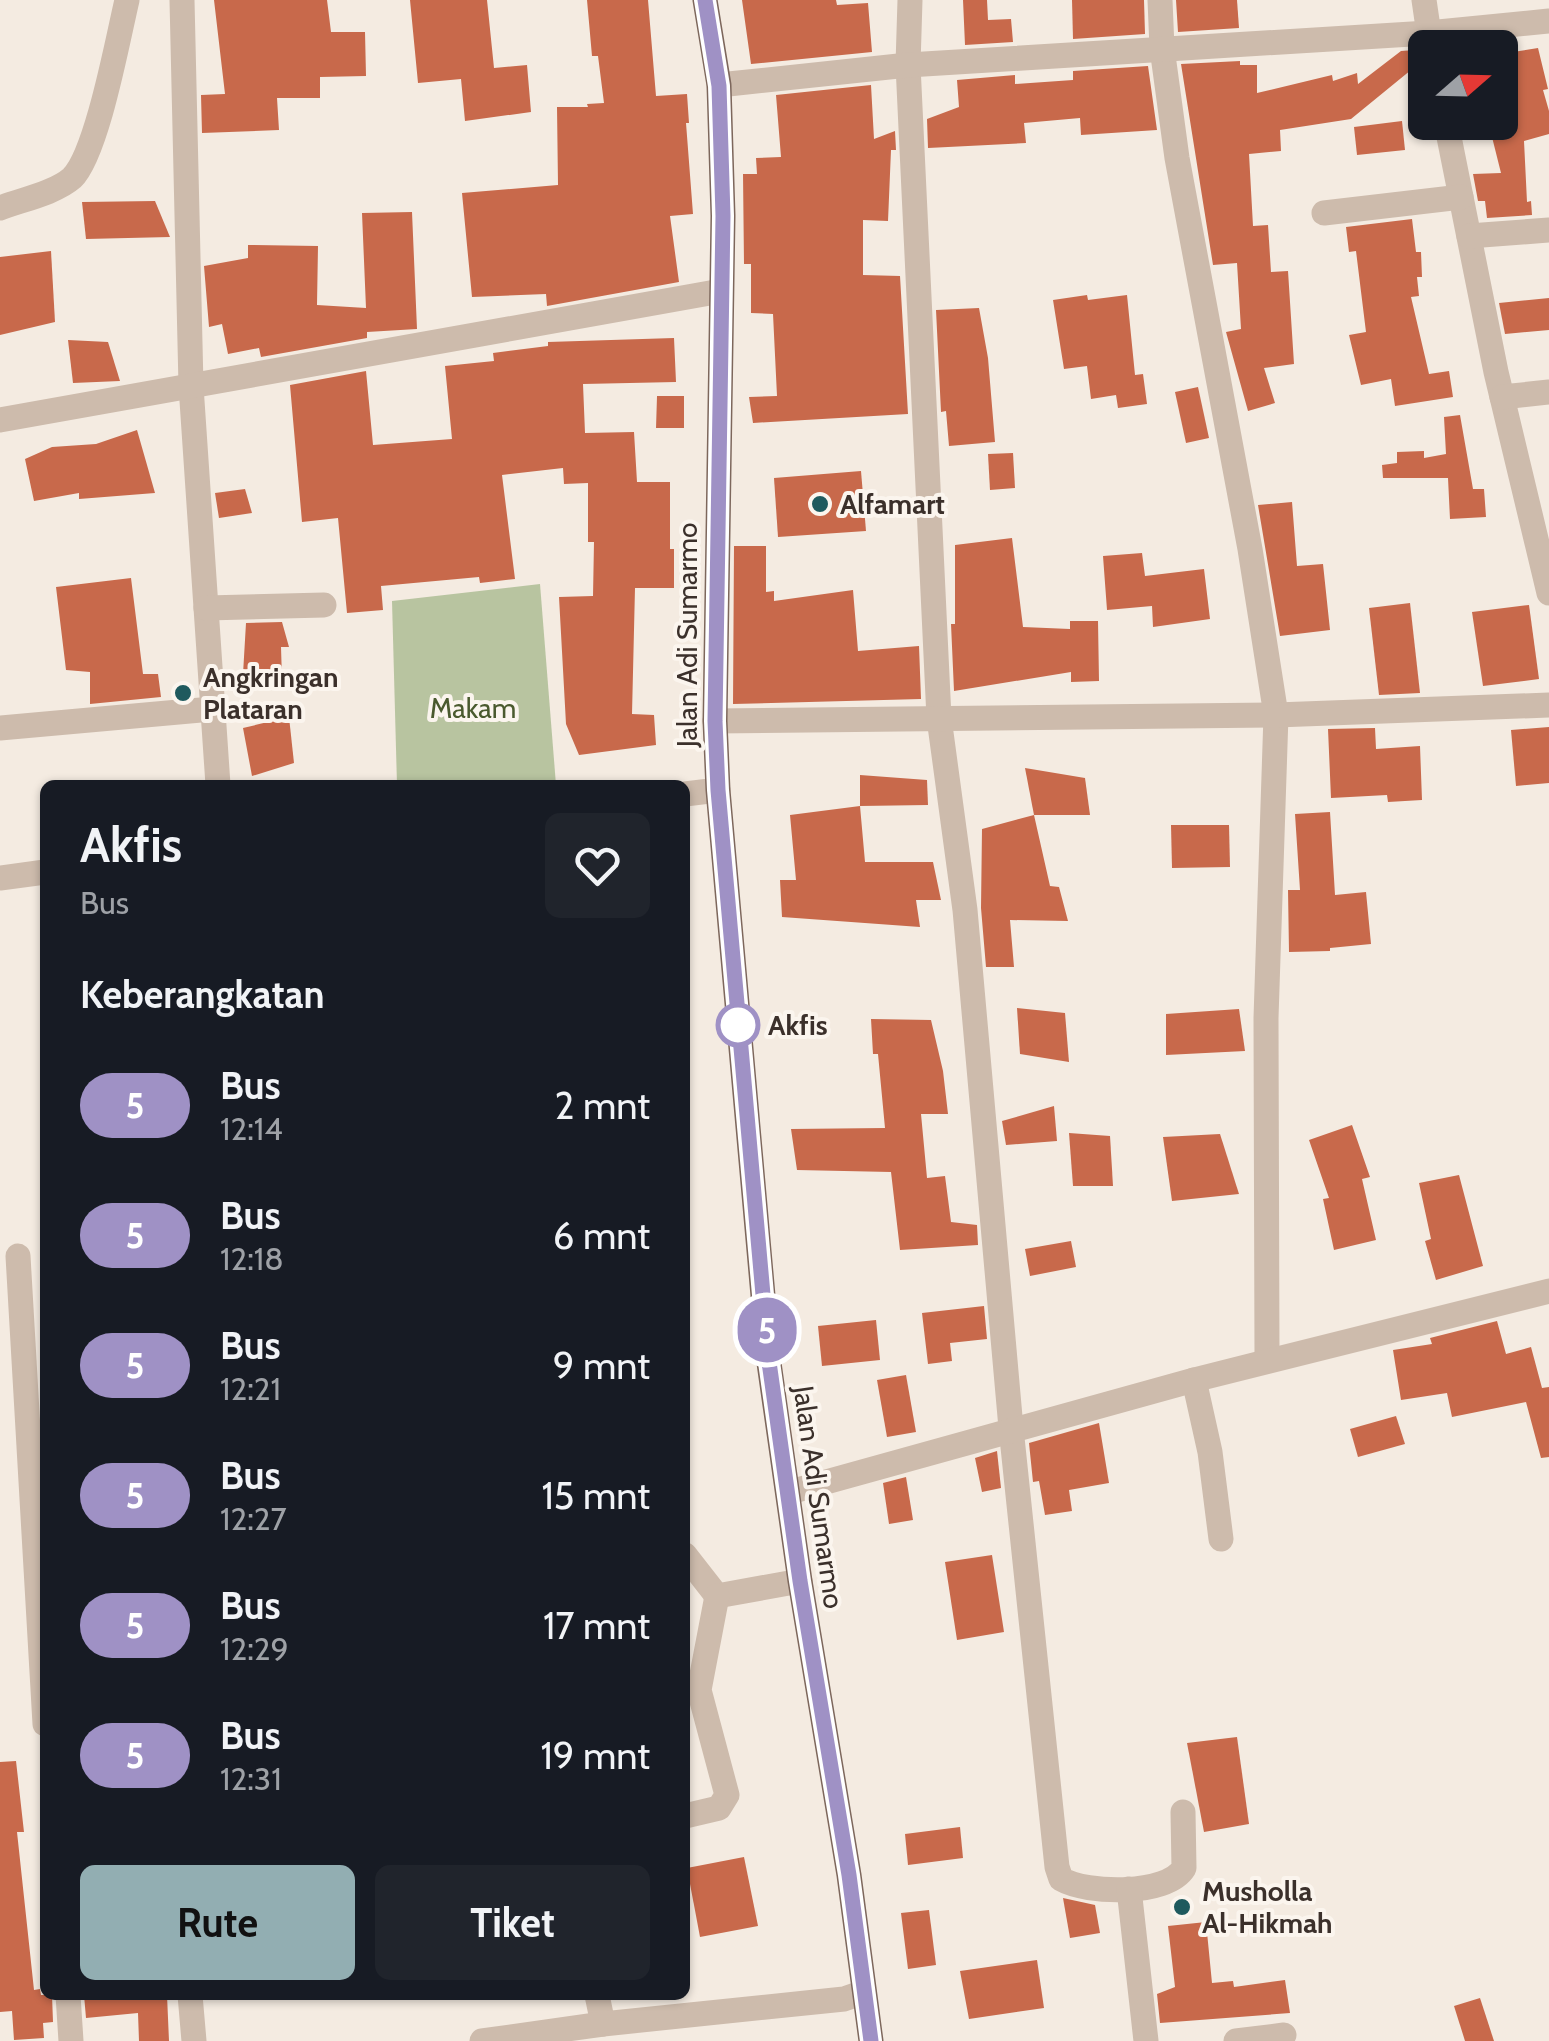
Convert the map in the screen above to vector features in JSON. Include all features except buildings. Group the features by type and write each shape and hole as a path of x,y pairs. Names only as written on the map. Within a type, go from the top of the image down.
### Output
{"main road":[{"name":"Jalan Adi Sumarmo","path":"706,0 719,86 723,216 715,721 718,790 769,1362 790,1492 789,1584 849,1875 854,1996 871,2041"}],"street":[{"path":"0,208 68,182 78,171 96,124 128,0"},
{"path":"182,0 191,386 218,780"},
{"path":"910,0 908,65 939,718 965,910 1011,1428 1061,1880 1128,1889 1161,1884 1179,1876 1184,1868 1183,1812"},
{"path":"1160,0 1162,48 1177,158 1250,549 1276,715 1266,1018 1267,1360"},
{"path":"1424,0 1428,30"},
{"path":"1492,30 1549,21"},
{"path":"719,86 908,65 1162,48 1408,41"},
{"path":"1450,140 1502,397 1549,593"},
{"path":"1324,213 1461,197"},
{"path":"1469,236 1549,230"},
{"path":"0,420 721,292"},
{"path":"1502,397 1549,392"},
{"path":"206,608 324,605"},
{"path":"715,721 1276,715 1549,705"},
{"path":"0,728 212,709"},
{"path":"690,793 718,790"},
{"path":"0,878 40,873"},
{"path":"18,1256 40,1637"},
{"path":"790,1492 1267,1360 1549,1291"},
{"path":"1194,1380 1210,1452 1222,1539"},
{"path":"690,1561 717,1596"},
{"path":"717,1596 789,1584"},
{"path":"690,1815 720,1808 727,1796 692,1691 717,1596"},
{"path":"1128,1889 1146,2041"},
{"path":"482,2041 854,1996"},
{"path":"68,2000 72,2041"},
{"path":"190,2000 194,2041"},
{"path":"598,2000 603,2024"},
{"path":"1236,2041 1284,2036"}],"green space":[{"name":"Makam","path":"540,584 556,780 397,780 392,601"}],"bus line":[{"name":"5","path":"705,0 719,86 723,216 715,721 718,790 769,1362 871,2041"}],"place":[{"name":"Alfamart","path":"820,504"},
{"name":"Angkringan Plataran","path":"183,693"},
{"name":"Akfis","path":"738,1025"},
{"name":"Musholla Al-Hikmah","path":"1182,1907"}]}
